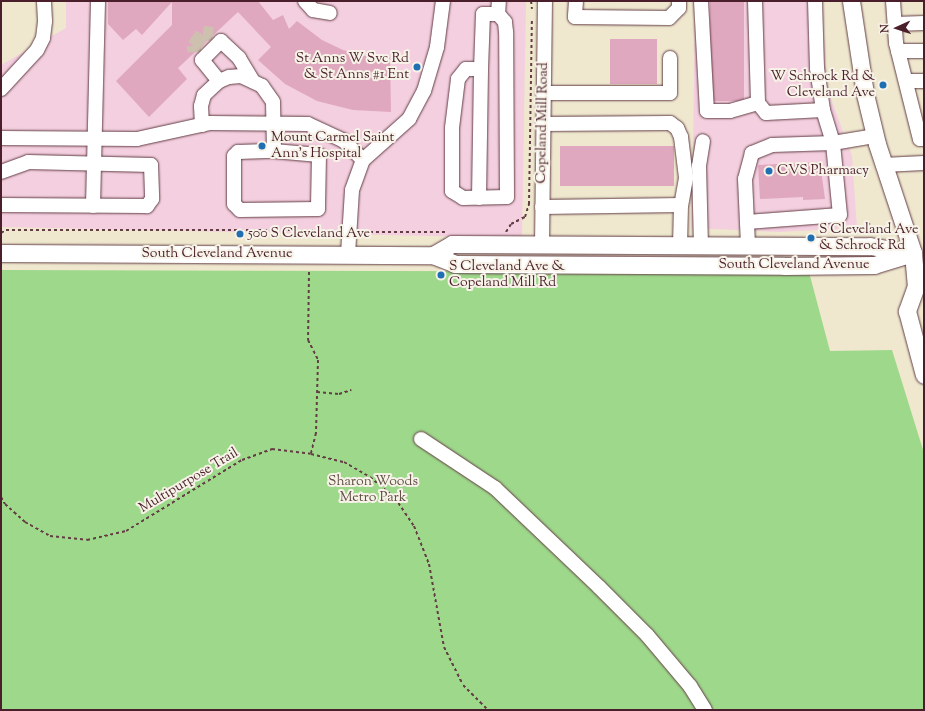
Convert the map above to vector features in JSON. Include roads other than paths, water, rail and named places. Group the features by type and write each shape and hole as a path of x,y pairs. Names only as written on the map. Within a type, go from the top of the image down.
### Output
{"main road":[{"path":"851,1 865,94 875,136 883,165 918,253 920,290 907,311 924,375"},
{"name":"South Cleveland Avenue","path":"433,255 452,244 701,247 870,246 918,253"},
{"name":"South Cleveland Avenue","path":"1,253 433,255 456,264 784,266 874,265 918,253"}],"street":[{"path":"1,89 12,74 28,61 40,44 45,21 44,1"},
{"path":"93,206 98,1"},
{"path":"305,1 313,10 330,13"},
{"path":"348,254 352,190 363,160 409,119 424,91 437,47 443,1"},
{"name":"Copeland Mill Road","path":"542,245 542,124 545,1"},
{"path":"576,1 575,17 669,18 679,8 679,1"},
{"path":"701,1 707,111 730,111 758,103"},
{"path":"755,1 758,103 766,113 823,110"},
{"path":"747,222 840,215 833,143 823,110 817,68 815,1"},
{"path":"893,1 898,51 906,81 919,110 920,139 924,139"},
{"path":"479,198 483,14 499,7 505,22 506,32 507,197 479,198 463,198 452,191 452,128 458,79 466,69 481,69"},
{"path":"895,24 924,23"},
{"path":"219,81 198,56 217,37 239,58 253,81"},
{"path":"898,51 924,51"},
{"path":"543,93 670,94 670,58"},
{"path":"202,124 201,106 204,95 219,81 229,77 240,76 253,81 269,94 273,102 275,123 274,150"},
{"path":"906,81 924,81"},
{"path":"1,138 136,139 202,124 308,124 325,130 343,140 363,160"},
{"path":"542,124 670,124 677,128 681,136 686,178 681,205 680,246"},
{"path":"748,246 745,179 752,153 772,145 833,143 875,136"},
{"path":"701,247 699,166 703,141"},
{"path":"274,150 319,155 318,209 240,210 234,204 234,156 238,152 274,150"},
{"path":"1,172 28,162 151,164 152,199 147,206 1,205"},
{"path":"883,165 924,163"},
{"path":"542,206 681,205"},
{"path":"421,439 495,488 576,565 647,635 690,686 705,710"}],"tunnel":[{"path":"194,52 194,46 203,33 213,34"}],"place":[{"name":"St Anns W Svc Rd & St Anns #1 Ent","path":"417,67"},
{"name":"W Schrock Rd & Cleveland Ave","path":"883,85"},
{"name":"Mount Carmel Saint Ann's Hospital","path":"262,146"},
{"name":"CVS Pharmacy","path":"769,171"},
{"name":"500 S Cleveland Ave","path":"240,234"},
{"name":"S Cleveland Ave & Schrock Rd","path":"811,238"},
{"name":"S Cleveland Ave & Copeland Mill Rd","path":"441,275"}],"park label":[{"name":"Sharon Woods Metro Park","path":"373,490"}]}
